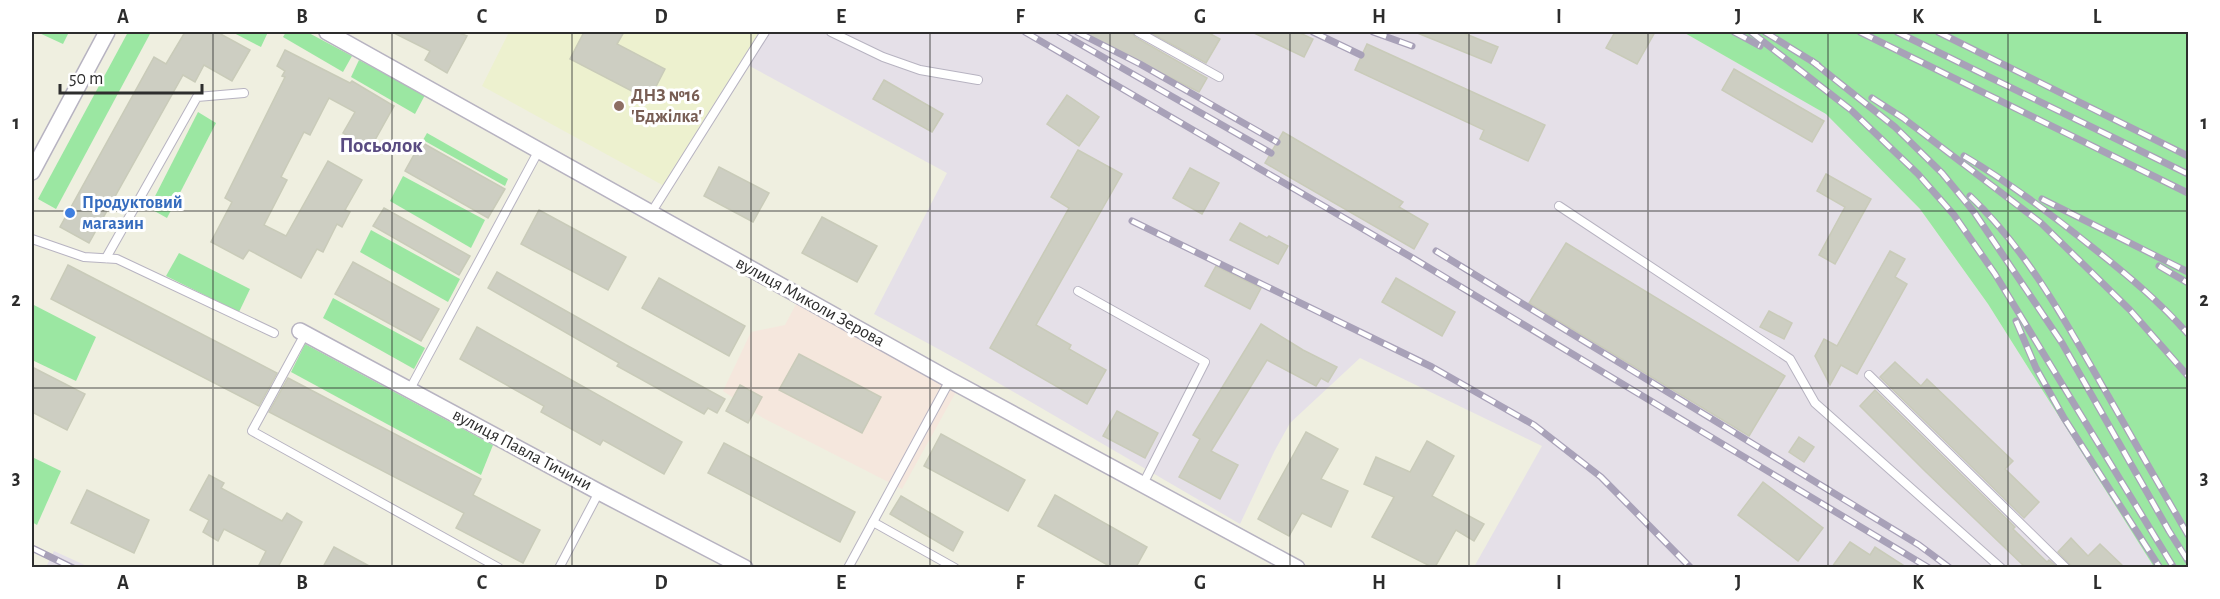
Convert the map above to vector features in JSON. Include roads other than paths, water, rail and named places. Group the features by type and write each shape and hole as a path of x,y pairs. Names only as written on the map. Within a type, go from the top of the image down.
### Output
{"street":[{"path":"32,172 107,32"},
{"name":"вулиця Миколи Зерова","path":"334,33 950,380 1297,567"},
{"name":"вулиця Павла Тичини","path":"303,332 599,492 746,567"}],"lane":[{"path":"651,213 765,32"},
{"path":"831,32 883,57 920,70 978,80"},
{"path":"1138,32 1219,77"},
{"path":"106,258 197,97 244,93"},
{"path":"410,389 539,150"},
{"path":"1559,206 1790,359 1815,403 2001,567"},
{"path":"32,238 84,257 117,259 274,333"},
{"path":"1078,291 1205,362 1143,484"},
{"path":"303,332 252,432 499,567"},
{"path":"1869,375 2066,567"},
{"path":"848,567 950,380"},
{"path":"559,567 599,492"},
{"path":"873,522 955,567"}],"railway":[{"path":"1025,32 1411,257 1929,568"},
{"path":"1059,32 1271,153"},
{"path":"1077,32 1140,64 1277,142"},
{"path":"1313,32 1361,55"},
{"path":"1373,32 1412,46"},
{"path":"1734,32 1760,46"},
{"path":"1751,32 1851,110 1918,174 1954,215 1995,274 2174,568"},
{"path":"1765,32 1818,65"},
{"path":"1860,32 2188,193"},
{"path":"1897,32 2188,174"},
{"path":"1938,32 2188,156"},
{"path":"1812,61 1895,127 1942,173 1974,212 2062,343 2188,561"},
{"path":"1872,98 1903,118 2041,223 2130,310 2188,376"},
{"path":"1964,156 2014,188 2077,235 2142,288 2188,334"},
{"path":"1970,196 2007,236 2054,302 2188,535"},
{"path":"2042,199 2188,272"},
{"path":"1132,221 1432,367 1534,425 1601,477 1691,568"},
{"path":"1436,251 1919,545 1950,568"},
{"path":"2159,266 2188,283"},
{"path":"2016,321 2036,368 2064,418 2160,568"},
{"path":"32,548 73,568"}],"place":[{"name":"ДНЗ №16 'Бджілка'","path":"619,106"},
{"name":"Продуктовий магазин","path":"70,213"}],"district":[{"name":"Посьолок","path":"381,145"}]}
